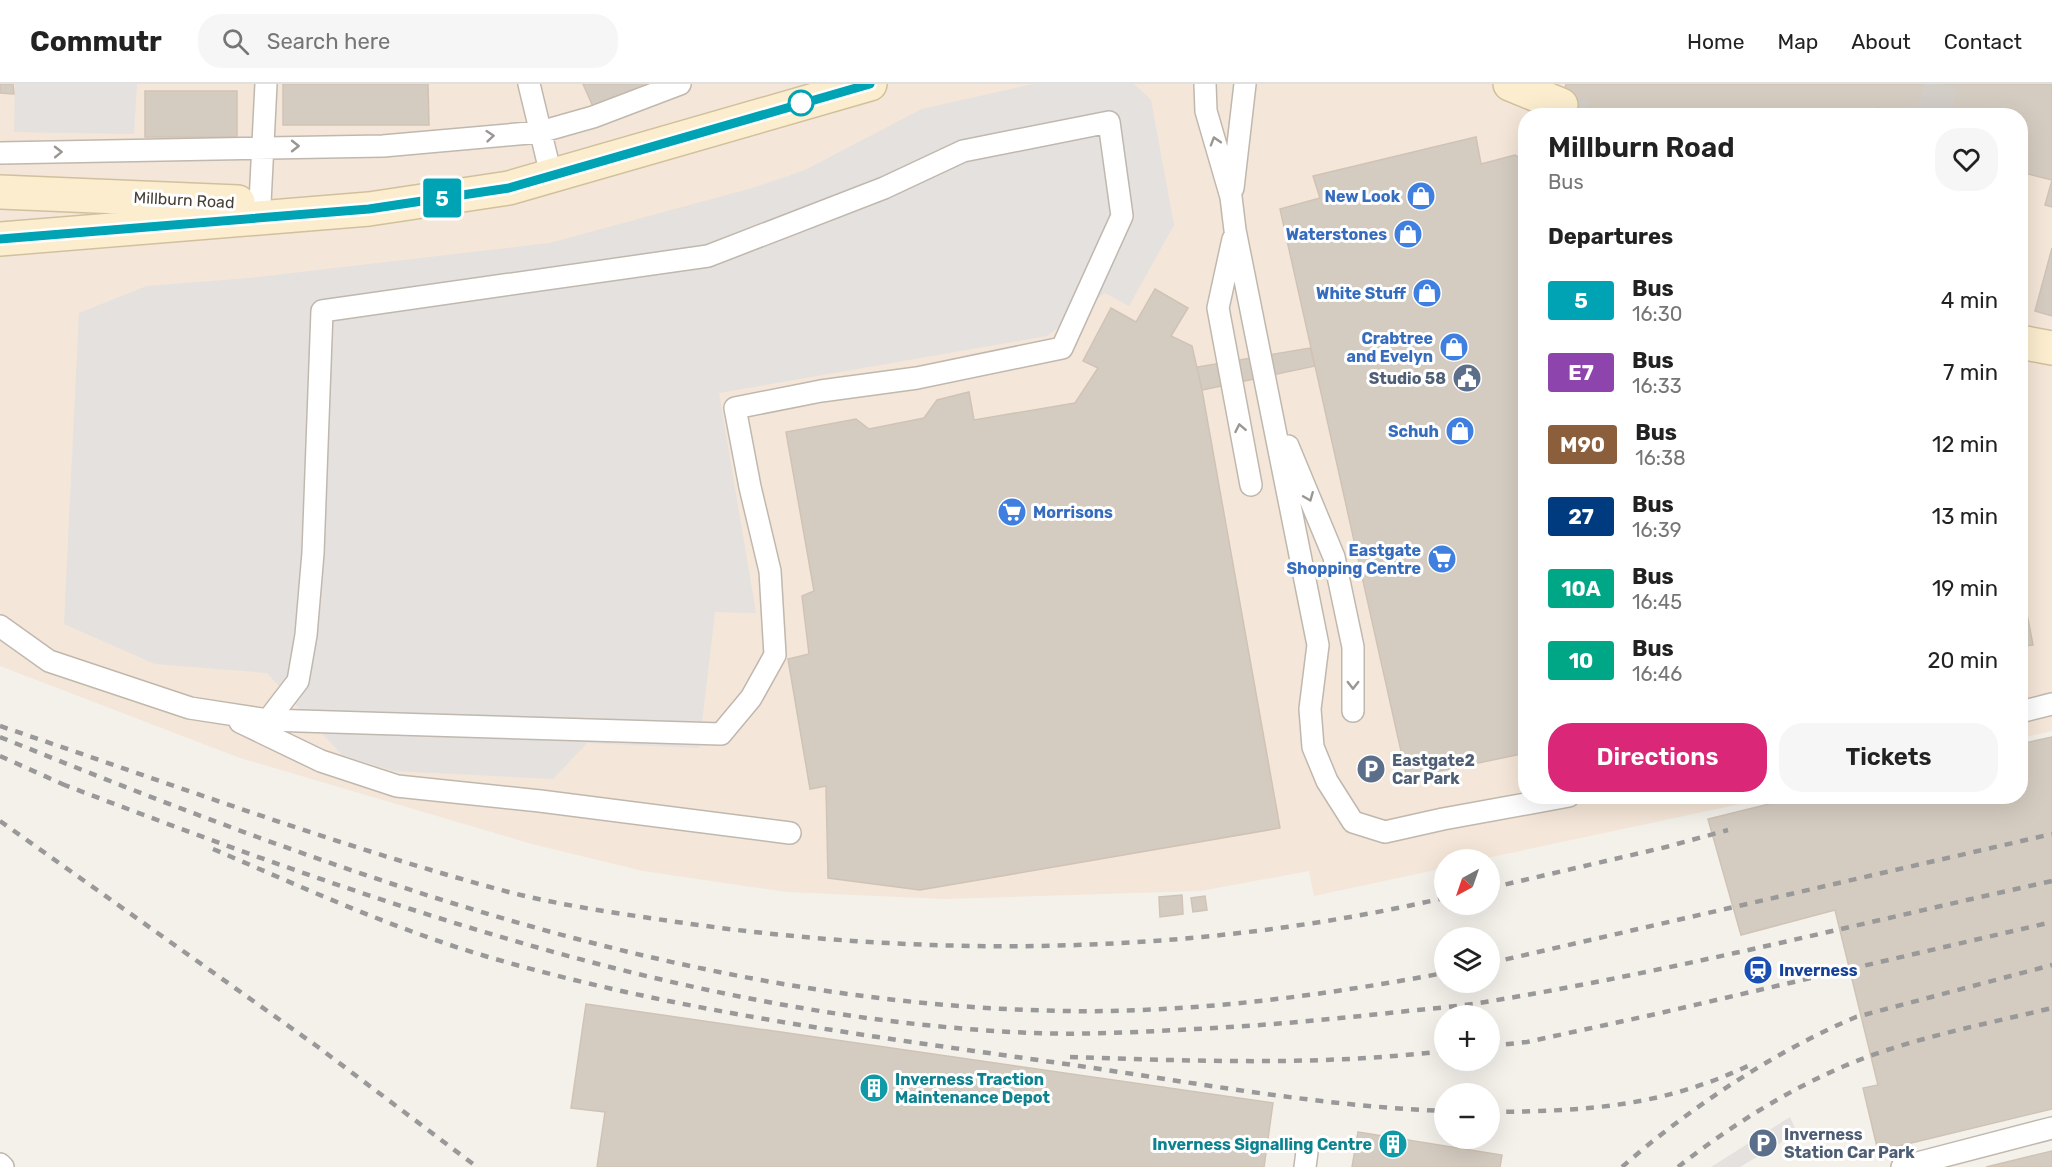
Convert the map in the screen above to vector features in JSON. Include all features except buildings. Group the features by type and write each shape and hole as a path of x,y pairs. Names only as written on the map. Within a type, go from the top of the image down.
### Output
{"main road":[{"name":"Millburn Road","path":"689,135 793,84"},
{"name":"Millburn Road","path":"0,239 369,209 509,188 870,84"},
{"path":"1510,84 1561,105"},
{"name":"Millburn Road","path":"0,192 369,209"},
{"path":"2028,344 2052,348"}],"lane":[{"path":"260,203 266,84"},
{"path":"529,84 551,176"},
{"path":"0,153 263,146 383,146 540,132 593,117 680,84"},
{"path":"1205,84 1206,111 1232,197 1235,230 1318,645 1310,708 1313,747 1327,781 1353,822 1385,832 1525,804"},
{"path":"1232,197 1245,84"},
{"path":"0,626 49,661 190,708 268,720 721,734 751,698 775,655 770,571 750,487 735,408 821,391 917,378 1062,348 1122,216 1109,122 963,151 884,188 708,256 322,311 313,553 306,635 298,681 268,720"},
{"path":"1235,230 1218,308 1251,485"},
{"path":"1271,404 1334,557 1353,647 1353,711"},
{"path":"2028,710 2052,704"},
{"path":"219,712 321,761 397,786 540,801 790,833"},
{"path":"1902,1167 2052,1128"},
{"path":"0,1164 3,1167"}],"shaded area":[{"path":"0,84 2052,84 2052,731 2028,736 2028,108 1518,108 1518,804 1740,804 1500,855 1500,849 1434,849 1434,870 1314,896 1309,871 1200,891 945,899 787,892 643,871 532,844 240,758 0,666"},
{"path":"15,84 137,84 134,134 14,132"},
{"path":"1033,84 1134,84 1151,100 1174,225 1129,306 1105,293 1047,336 719,393 756,613 715,612 699,748 587,743 553,779 394,771 342,755 267,673 155,664 64,624 79,313 147,286 250,278 550,243 756,187 805,170 922,109"},
{"name":"Inverness Station Car Park","path":"1790,1117 1797,1133 1740,1167 1711,1167"}],"tunnel":[{"path":"1935,108 1941,84"},
{"path":"1561,105 1567,108"}],"railway":[{"path":"0,726 312,833 501,890 546,901 615,913 779,935 970,946 1066,945 1161,940 1256,931 1350,917 1434,900"},
{"path":"0,737 258,837 389,883 521,924 654,958 790,985 926,1003 1065,1011 1113,1011 1208,1006 1304,996 1434,975"},
{"path":"0,756 69,787"},
{"path":"62,784 298,871 538,948 659,979 782,1005 906,1023 1031,1033 1113,1033 1244,1026 1478,1003 1632,975 2052,881"},
{"path":"0,821 318,1047 477,1167"},
{"path":"1500,886 1666,847 1728,830"},
{"path":"1500,961 2052,834"},
{"path":"213,849 415,933 485,956 629,993 847,1032 1255,1092 1349,1104 1434,1110"},
{"path":"1500,1045 1527,1042 1656,1014 2052,922"},
{"path":"1622,1167 1675,1124 1733,1083 1825,1031 1856,1017 2052,965"},
{"path":"1678,1167 1745,1119 1793,1091 1842,1067 1912,1042 2052,1008"},
{"path":"1070,1057 1304,1061 1434,1052"},
{"path":"1500,1112 1592,1108 1624,1104 1687,1089 1752,1064"}],"bus line":[{"name":"5","path":"0,239 369,209 509,188 870,84"}],"place":[{"name":"New Look","path":"1421,196"},
{"name":"Waterstones","path":"1408,234"},
{"name":"White Stuff","path":"1427,293"},
{"name":"Crabtree and Evelyn","path":"1454,347"},
{"name":"Studio 58","path":"1467,378"},
{"name":"Schuh","path":"1460,431"},
{"name":"Morrisons","path":"1012,512"},
{"name":"Eastgate Shopping Centre","path":"1442,559"},
{"name":"Eastgate2 Car Park","path":"1371,769"},
{"name":"Inverness","path":"1758,970"},
{"name":"Inverness Traction Maintenance Depot","path":"874,1088"},
{"name":"Inverness Station Car Park","path":"1763,1143"},
{"name":"Inverness Signalling Centre","path":"1393,1144"}]}
